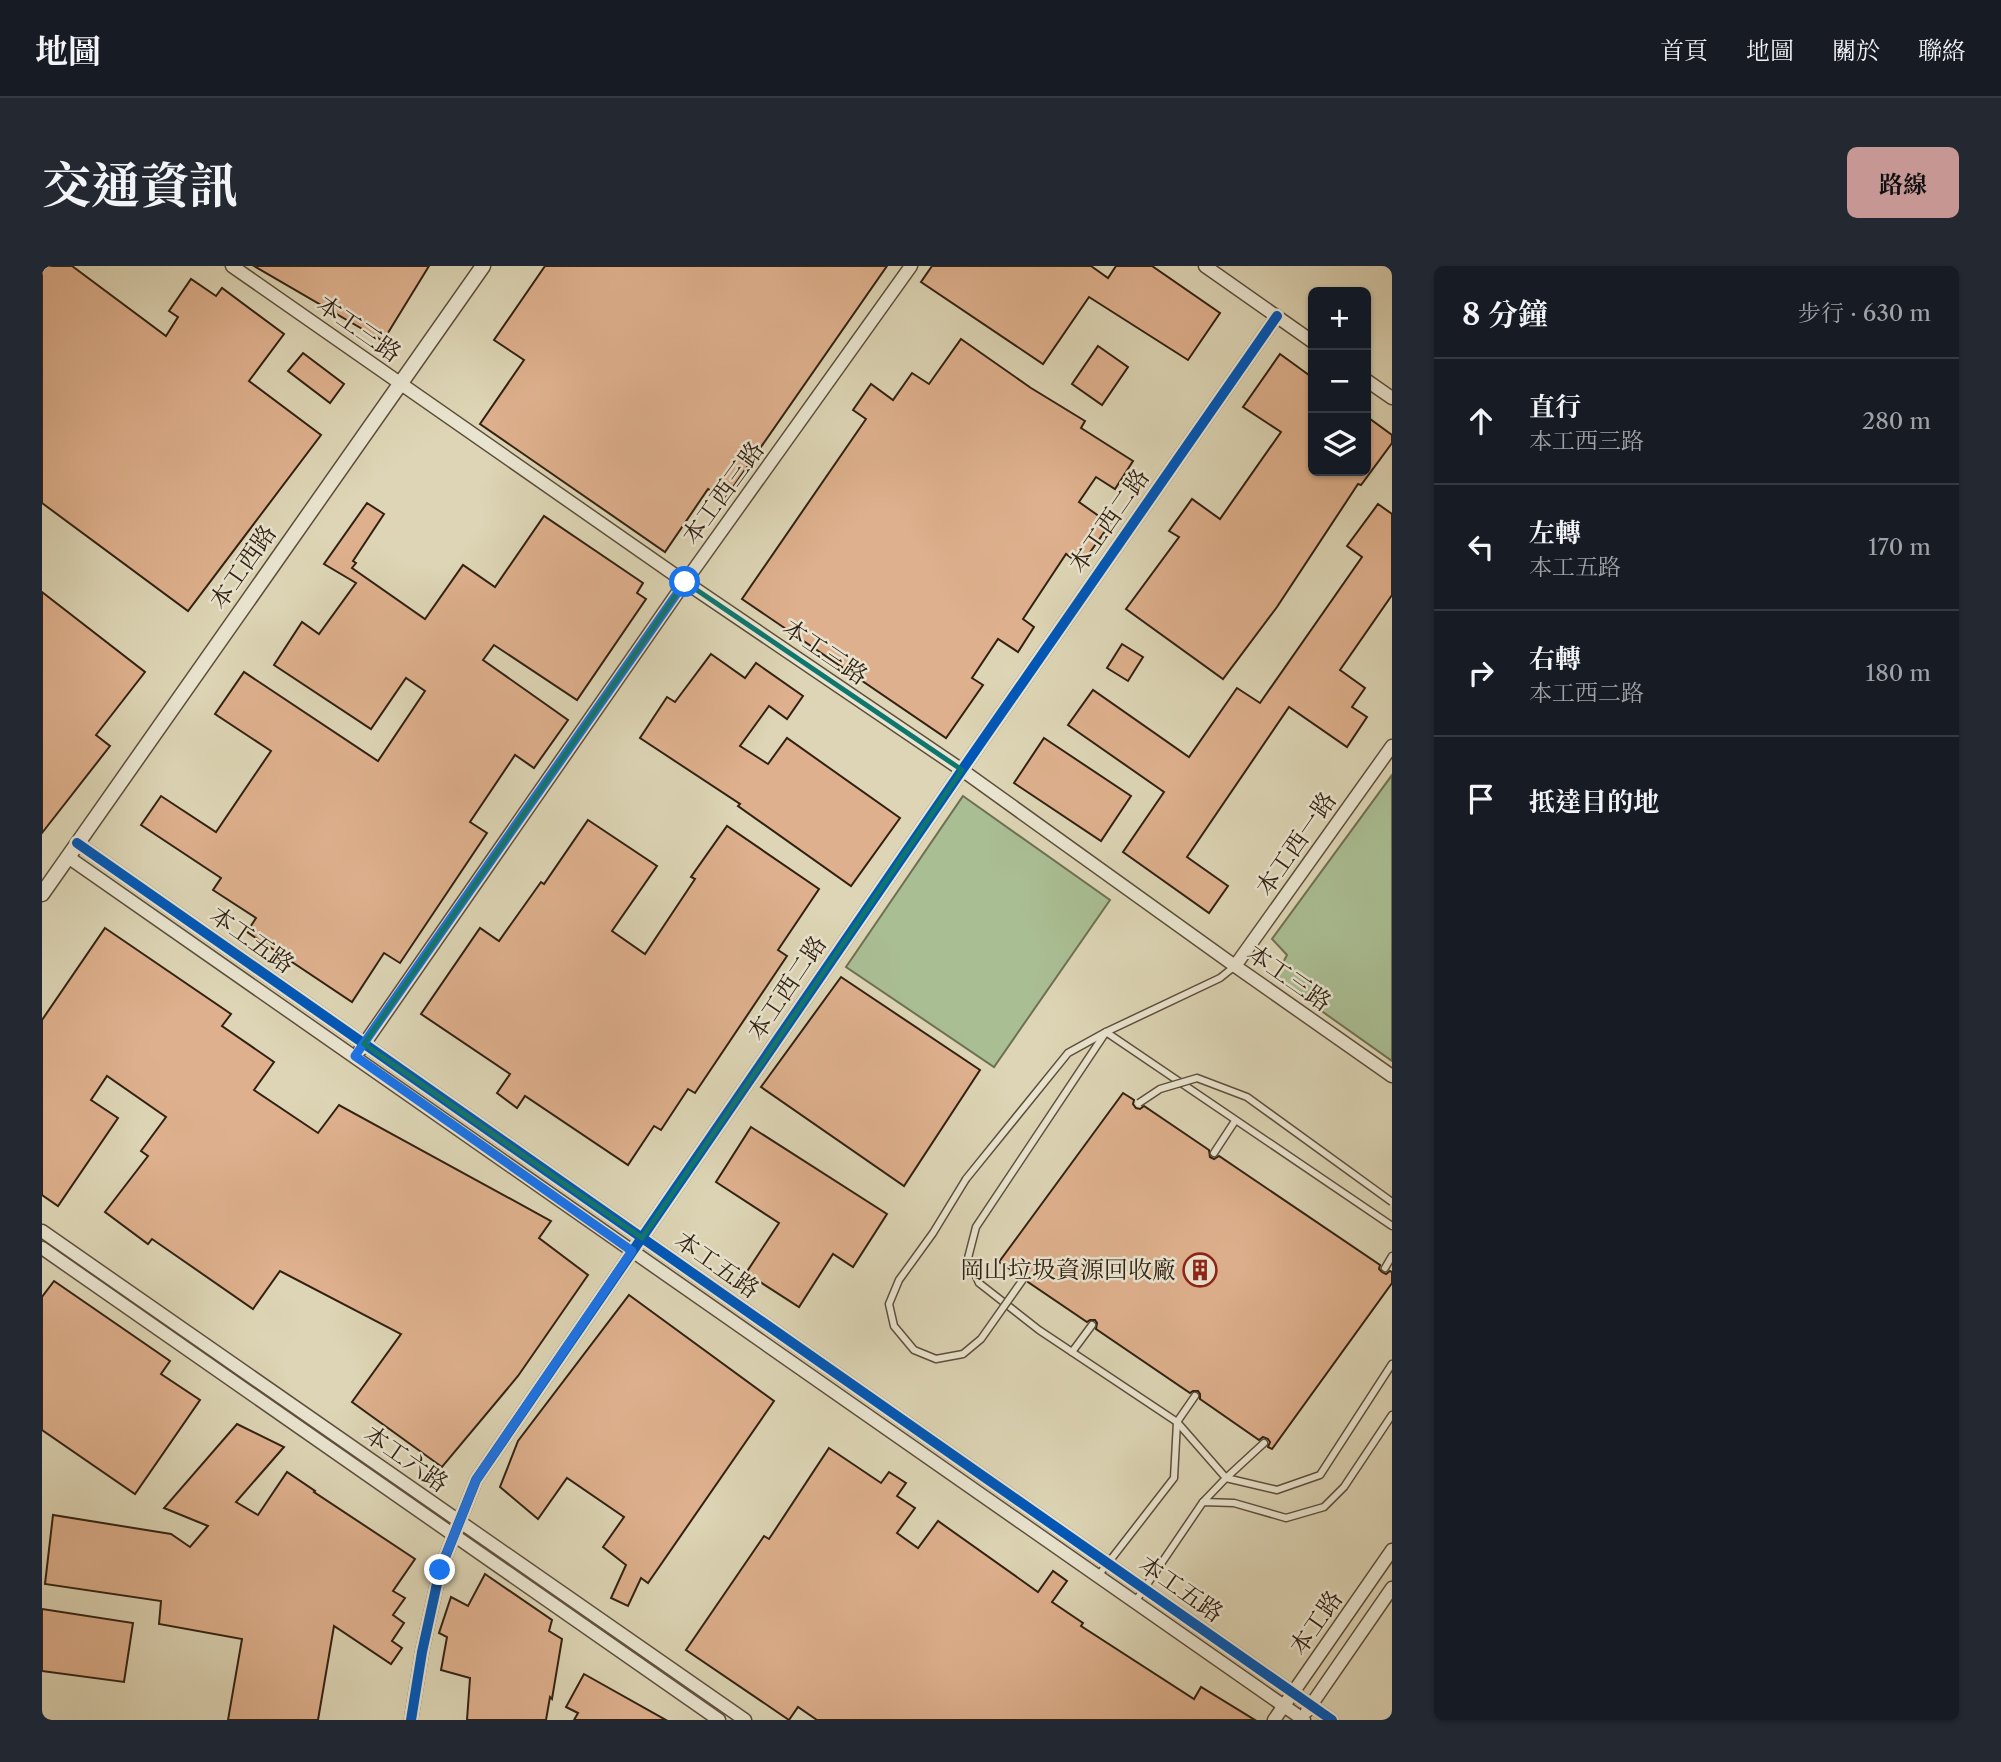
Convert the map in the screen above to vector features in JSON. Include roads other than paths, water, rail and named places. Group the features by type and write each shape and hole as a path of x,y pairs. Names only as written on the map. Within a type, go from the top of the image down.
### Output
{"street":[{"name":"本工三路","path":"232,266 685,582 962,770 1392,1076"},
{"name":"本工西路","path":"42,894 483,266"},
{"name":"本工西三路","path":"355,1056 685,582 911,266"},
{"path":"1205,266 1308,338"},
{"name":"本工西二路","path":"411,1720 422,1652 440,1570 476,1480 962,770 1277,316"},
{"path":"1371,383 1392,398"},
{"name":"本工西一路","path":"1235,966 1392,746"},
{"name":"本工五路","path":"77,844 1332,1720"},
{"name":"本工五路","path":"68,857 1302,1720"},
{"name":"本工六路","path":"42,1231 746,1720"},
{"name":"本工六路","path":"42,1248 719,1720"},
{"name":"本工路","path":"1274,1720 1392,1550"},
{"name":"本工路","path":"1302,1720 1392,1588"}],"lane":[{"path":"1024,1278 982,1339 963,1354 936,1359 914,1350 894,1326 889,1304 899,1280 933,1233 966,1179 1068,1053 1220,978 1235,966"},
{"path":"1106,1032 1392,1226"},
{"path":"1106,1032 976,1227 968,1258 979,1283 1039,1330 1177,1422 1226,1478 1277,1490 1320,1475 1392,1364"},
{"path":"1139,1103 1160,1089 1197,1078 1247,1097 1392,1202"},
{"path":"1214,1153 1235,1121"},
{"path":"1385,1268 1392,1256"},
{"path":"1072,1352 1092,1325"},
{"path":"1098,1576 1174,1478 1177,1422 1195,1396"},
{"path":"1203,1502 1234,1503 1286,1518 1324,1507 1344,1487 1392,1415"},
{"path":"1135,1602 1203,1502 1264,1443"}],"place":[{"name":"岡山垃圾資源回收廠","path":"1200,1270"}]}
